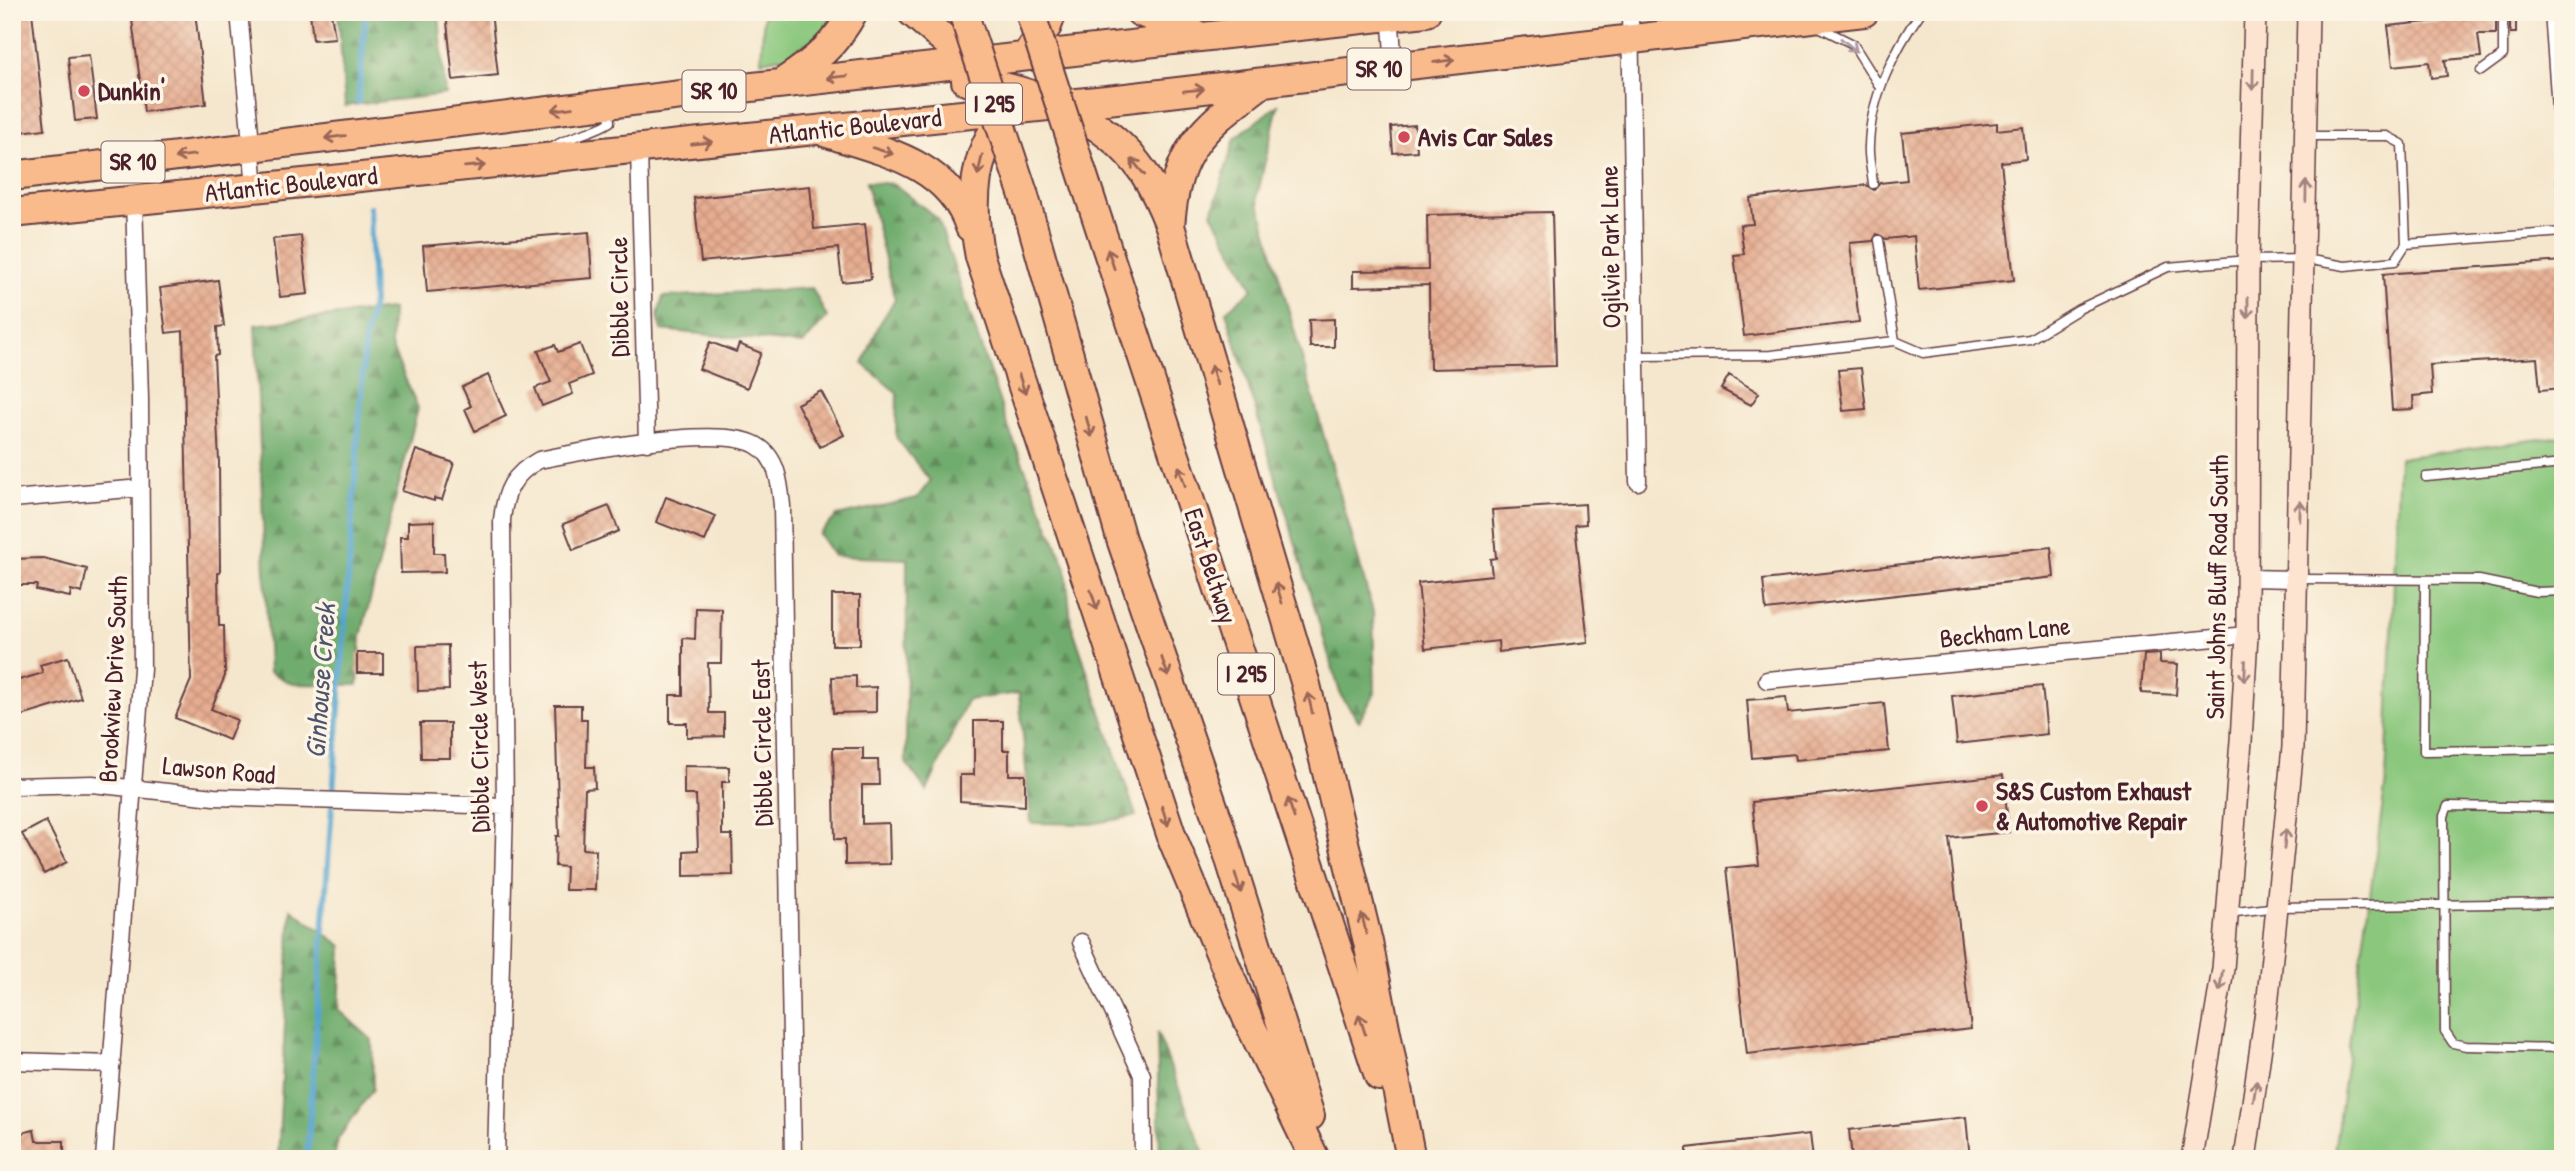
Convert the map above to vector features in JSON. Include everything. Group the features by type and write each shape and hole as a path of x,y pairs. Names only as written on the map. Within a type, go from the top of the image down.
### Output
{"highway":[{"path":"782,83 820,58 840,37 853,12"},
{"path":"912,12 954,48 982,61"},
{"name":"I 295","path":"963,12 1024,196 1121,539 1219,824 1323,1159"},
{"name":"East Beltway","path":"1030,12 1409,1159"},
{"path":"980,257 974,226 974,195 982,155 1052,12"},
{"path":"1140,12 1204,38"},
{"name":"SR 10","path":"1019,84 1074,58 1117,46 1426,12"},
{"name":"SR 10","path":"1057,105 1394,67 1631,25 1803,19 1864,12"},
{"name":"Atlantic Boulevard","path":"12,176 982,61 1019,84"},
{"path":"886,72 1019,84 1126,98"},
{"path":"1170,226 1172,204 1190,149 1208,125 1263,82"},
{"name":"Atlantic Boulevard","path":"12,214 930,118 1019,84"},
{"path":"1019,84 1098,127 1128,155 1155,190 1170,226 1306,685 1368,942 1409,1159"},
{"path":"818,131 897,155 942,182 958,199 980,257 1173,840 1248,1020 1315,1159"}],"main road":[{"name":"Saint Johns Bluff Road South","path":"2192,1159 2223,969 2247,635 2248,260 2255,12"},
{"path":"2245,1159 2278,907 2293,747 2308,12"}],"street":[{"path":"239,12 255,187"},
{"path":"1390,15 1394,67"},
{"name":"Ogilvie Park Lane","path":"1631,25 1638,482"},
{"name":"Dibble Circle","path":"639,150 647,443"},
{"name":"Brookview Drive South","path":"104,1159 142,670 134,200"},
{"name":"Dibble Circle East","path":"647,443 738,437 758,446 778,474 784,573 793,1159"},
{"name":"Dibble Circle West","path":"496,1159 505,806 502,569 504,499 511,483 523,469 539,460 647,443"},
{"path":"12,499 141,488"},
{"path":"2247,578 2298,579"},
{"name":"Beckham Lane","path":"1767,680 2247,635"},
{"name":"Lawson Road","path":"12,786 43,784 133,787 214,797 505,806"},
{"path":"1081,942 1142,1075 1143,1159"},
{"path":"12,1061 112,1064"}],"lane":[{"path":"1873,184 1868,146 1880,87 1905,36 1921,12"},
{"path":"2481,71 2503,55 2503,12"},
{"path":"2549,12 2563,205"},
{"path":"1803,19 1853,44 1880,87"},
{"path":"533,160 570,135 596,132 610,122 609,104"},
{"path":"1636,356 1771,355 1895,341 1923,353 2030,339 2079,309 2168,267 2248,260 2305,259 2345,266 2395,261 2406,244 2402,144 2387,136 2306,136"},
{"path":"2406,244 2563,232"},
{"path":"1879,240 1895,341"},
{"path":"2426,477 2563,464"},
{"path":"2298,579 2479,580 2537,592 2563,591"},
{"path":"2425,580 2424,751 2563,750"},
{"path":"2563,808 2448,806 2444,816 2445,1031 2453,1044 2563,1048"},
{"path":"2228,913 2278,907 2563,904"}],"green space":[{"path":"338,12 439,12 445,94 345,106"},
{"path":"764,12 841,12 820,44 815,38 787,56 761,61"},
{"path":"1278,105 1257,197 1373,612 1375,693 1359,721 1341,696 1226,311 1253,289 1212,213 1235,138"},
{"path":"866,182 894,184 938,219 1008,427 1066,568 1071,623 1136,816 1090,824 1031,823 1019,693 967,700 927,791 906,763 907,559 834,556 819,534 837,516 917,498 930,481 896,437 897,393 863,364 879,325 895,300"},
{"path":"812,288 827,317 803,344 661,330 658,315 663,297"},
{"path":"392,309 391,346 418,408 361,636 358,685 292,684 269,672 255,325"},
{"path":"2563,436 2563,1159 2333,1159 2386,781 2399,458"},
{"path":"291,909 342,946 339,1010 372,1040 373,1089 338,1139 334,1159 278,1159"},
{"path":"1157,1032 1206,1159 1160,1159"}],"building":[{"path":"12,12 32,12 45,129 12,133"},
{"path":"131,12 195,12 206,104 144,112"},
{"path":"310,12 331,12 335,38 313,40"},
{"path":"446,12 491,12 498,75 453,80"},
{"path":"2510,12 2516,12 2516,33 2510,33"},
{"path":"2496,15 2496,34 2478,34 2481,57 2445,60 2447,76 2431,78 2429,62 2393,66 2388,26"},
{"path":"89,55 97,119 75,121 68,57"},
{"path":"1997,123 1997,130 2023,127 2026,159 2001,162 2014,280 1919,290 1914,236 1886,239 1877,234 1873,241 1850,243 1859,322 1744,336 1734,255 1744,254 1740,225 1753,224 1750,198 1866,185 1874,190 1880,183 1907,180 1902,133"},
{"path":"1415,125 1417,151 1393,153 1391,127"},
{"path":"810,186 814,229 865,224 871,279 842,282 838,248 701,262 694,198"},
{"path":"1552,212 1556,366 1430,369 1429,285 1353,287 1353,271 1428,270 1427,215"},
{"path":"589,232 592,278 427,292 423,246"},
{"path":"301,236 308,294 280,297 273,239"},
{"path":"2563,261 2563,388 2540,390 2537,358 2430,365 2432,394 2413,396 2414,409 2392,410 2383,274"},
{"path":"218,280 224,326 217,327 218,355 214,356 219,462 219,626 224,626 225,676 211,709 237,720 229,740 175,718 191,680 183,331 166,333 160,288"},
{"path":"1334,319 1334,347 1310,347 1309,320"},
{"path":"710,342 736,352 739,344 761,353 747,388 699,369"},
{"path":"580,344 592,375 569,384 573,394 542,406 535,388 551,382 538,351 555,345 558,352"},
{"path":"1861,368 1866,409 1843,411 1838,370"},
{"path":"488,375 506,416 475,431 465,409 471,406 462,387"},
{"path":"1729,375 1759,393 1751,405 1721,389"},
{"path":"821,391 844,435 820,447 797,404"},
{"path":"416,450 454,463 442,500 434,498 434,501 402,491"},
{"path":"666,497 716,516 705,541 656,522"},
{"path":"1585,504 1586,524 1575,525 1588,642 1499,652 1498,641 1425,649 1418,583 1492,575 1490,559 1496,558 1492,510"},
{"path":"609,506 619,531 573,550 563,524"},
{"path":"434,521 434,553 444,553 445,572 401,573 400,537 408,537 408,522"},
{"path":"2051,547 2054,577 1766,610 1763,580"},
{"path":"43,558 87,569 82,593 71,590 70,597 36,590 37,585 12,585 12,559"},
{"path":"832,595 860,595 860,645 832,645"},
{"path":"696,608 722,609 721,663 708,663 709,713 724,713 724,736 687,737 687,723 670,723 670,695 683,695 683,638 695,639"},
{"path":"448,645 449,690 418,691 417,646"},
{"path":"357,653 383,653 383,673 357,673"},
{"path":"2160,654 2160,663 2178,664 2176,695 2141,693 2144,655"},
{"path":"68,657 81,698 12,719 12,682 43,673 40,665"},
{"path":"856,676 856,688 876,687 876,712 833,713 832,677"},
{"path":"2042,686 2047,734 1957,744 1952,696"},
{"path":"1786,697 1788,713 1884,703 1889,751 1796,760 1795,754 1752,758 1747,700"},
{"path":"555,705 581,705 581,719 587,719 586,767 594,767 595,788 585,789 583,849 596,850 595,890 565,890 566,867 555,866 556,836 559,836"},
{"path":"974,721 1003,721 1003,750 1009,750 1009,775 1025,775 1025,806 960,801 960,775 974,775"},
{"path":"420,723 450,723 450,758 421,758"},
{"path":"833,748 863,748 863,760 878,760 879,785 862,785 862,824 889,823 890,864 845,865 845,839 835,839"},
{"path":"684,766 729,767 729,782 722,782 722,835 732,835 733,875 684,876 684,851 698,850 696,795 684,795"},
{"path":"2003,775 2009,832 1949,838 1971,1029 1747,1054 1726,868 1759,865 1752,802"},
{"path":"46,821 67,862 44,874 22,834"},
{"path":"1966,1117 1970,1159 1852,1159 1849,1130"},
{"path":"34,1130 36,1141 64,1141 64,1159 19,1159 13,1135"},
{"path":"1810,1134 1813,1159 1687,1159 1687,1148"}],"waterway":[{"name":"Ginhouse Creek","path":"358,102 366,12"},
{"name":"Ginhouse Creek","path":"307,1159 365,340 373,303 370,207"}],"place":[{"name":"Dunkin'","path":"84,91"},
{"name":"Avis Car Sales","path":"1404,137"},
{"name":"S&S Custom Exhaust & Automotive Repair","path":"1982,806"}]}
